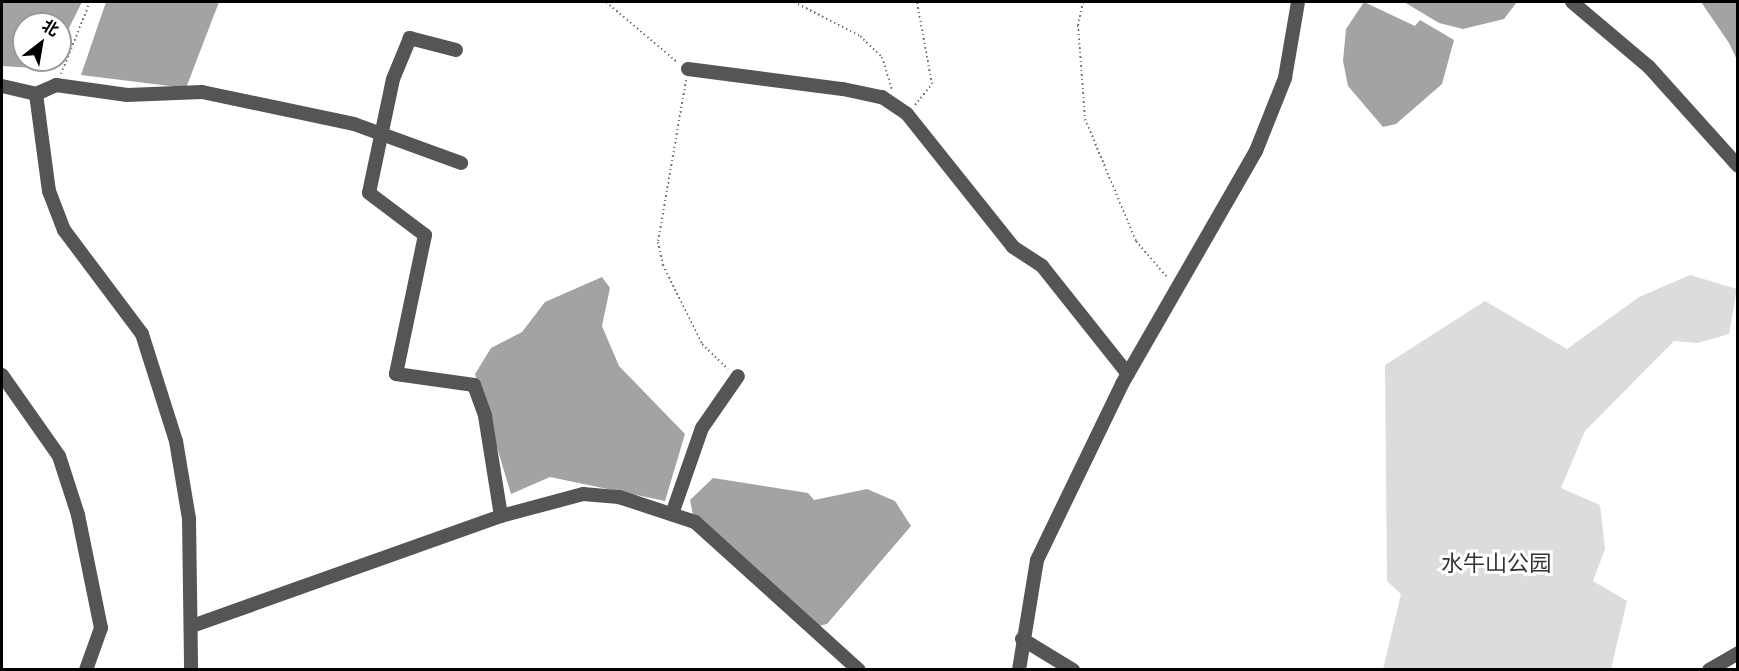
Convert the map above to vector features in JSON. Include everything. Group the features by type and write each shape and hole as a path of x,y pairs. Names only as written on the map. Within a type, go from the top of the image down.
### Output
{"street":[{"path":"1019,669 1022,639 1037,560 1128,374 1256,151 1285,78 1298,2"},
{"path":"1572,2 1649,67 1737,166"},
{"path":"456,50 410,38 393,79 369,193 424,235 396,374 474,385 485,416 501,516"},
{"path":"688,69 843,89 882,97 903,111 1013,247 1042,266 1128,374"},
{"path":"2,86 36,94 56,86 127,95 202,92 382,134 461,163"},
{"path":"36,94 49,191 64,230 142,334 176,441 189,519 191,669"},
{"path":"2,375 59,456 78,515 101,628 86,669"},
{"path":"672,514 702,428 738,376"},
{"path":"192,626 501,516 583,494 619,497 695,522 859,669"},
{"path":"1022,639 1073,669"},
{"path":"1709,669 1737,653"}],"path":[{"path":"56,86 90,2"},
{"path":"606,2 688,69 658,242 663,265 702,344 738,376"},
{"path":"794,2 860,36 882,57 903,111 932,84 917,2"},
{"path":"1083,2 1078,25 1085,119 1136,241 1177,288"}],"green space":[{"name":"水牛山公园","path":"1690,275 1737,289 1729,334 1698,343 1674,341 1585,431 1561,488 1600,505 1605,549 1593,581 1627,601 1611,669 1383,669 1401,594 1387,581 1385,365 1485,301 1567,349 1639,297"}],"shaded area":[{"path":"2,2 82,2 72,22 72,12 12,12 12,67 2,66"},
{"path":"106,2 219,2 186,88 81,75"},
{"path":"1364,2 1415,26 1420,20 1454,40 1442,84 1396,124 1383,127 1348,86 1343,61 1346,29"},
{"path":"1404,2 1517,2 1504,19 1463,29 1439,23"},
{"path":"1701,2 1737,2 1737,60 1729,43"},
{"path":"602,277 610,288 602,326 619,366 685,434 665,501 550,477 511,494 475,374 491,348 522,332 545,302"},
{"path":"713,478 808,493 814,500 867,489 895,501 911,526 827,624 815,627 693,515 690,500"}]}
